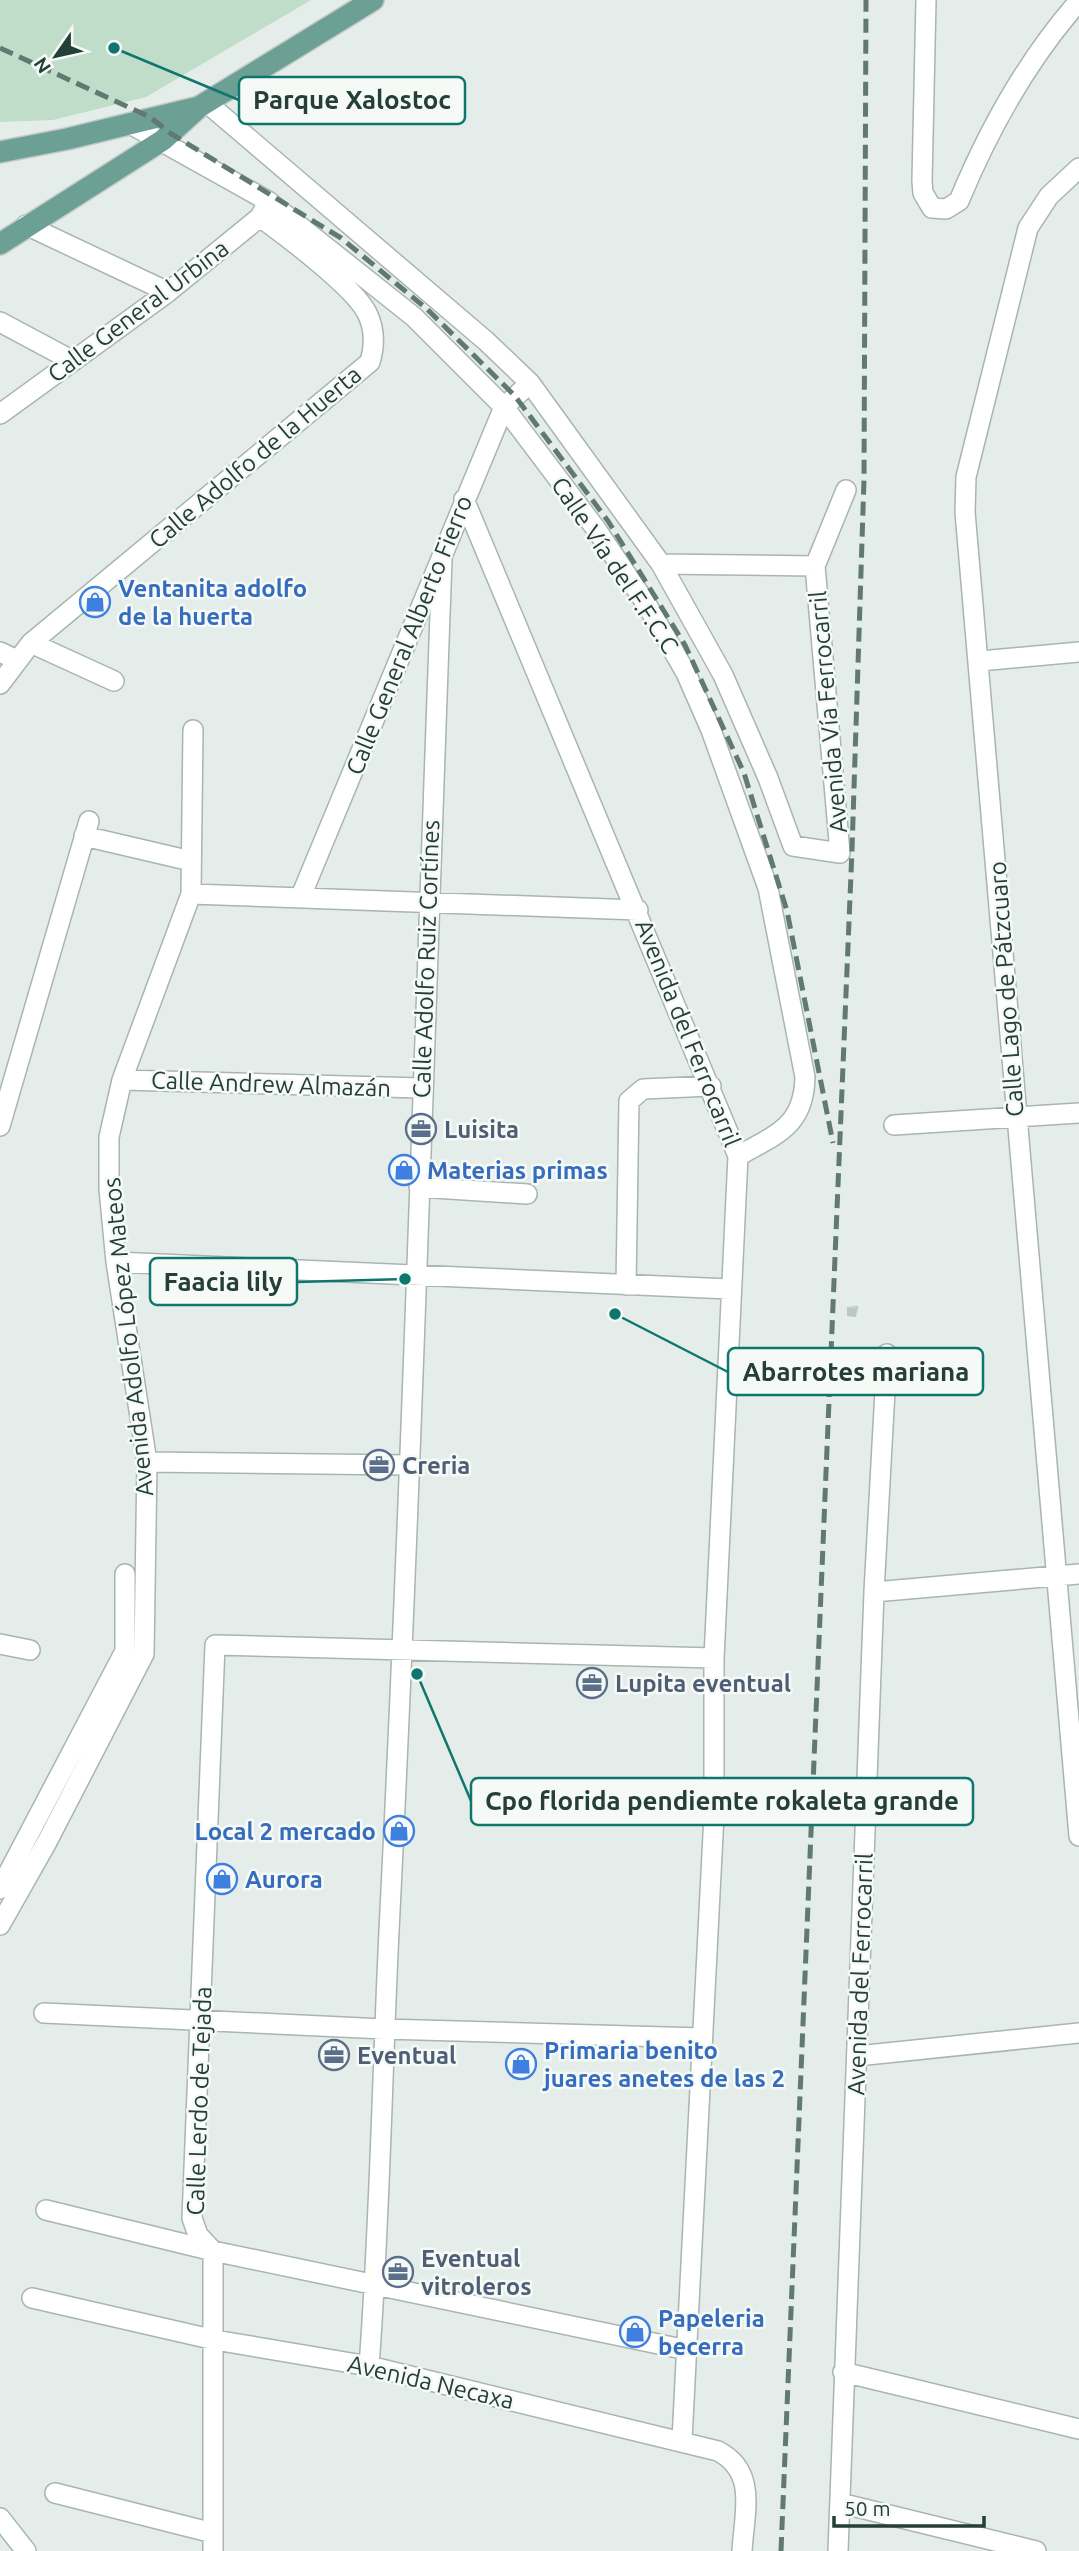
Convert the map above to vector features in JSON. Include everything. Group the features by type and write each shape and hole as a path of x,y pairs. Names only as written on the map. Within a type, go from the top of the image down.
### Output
{"main road":[{"path":"0,244 163,140 203,105 373,0"},
{"path":"0,152 203,105"}],"street":[{"path":"926,0 923,193 932,208 946,209 959,201 981,148 1033,64 1079,1"},
{"name":"Calle Vía del F.F.C.C","path":"203,105 486,341 530,383 661,564 723,674 793,846"},
{"name":"Calle Vía del F.F.C.C","path":"130,124 163,140 414,317 504,407 603,540 647,605 686,673 715,741 768,888 805,1077 804,1097 799,1113 790,1124 738,1156"},
{"name":"Calle Lago de Pátzcuaro","path":"1079,168 1049,197 1028,228 966,477 965,512 981,661 1016,1119 1079,1836"},
{"name":"Calle General Urbina","path":"0,414 168,292 264,209"},
{"name":"Calle Adolfo de la Huerta","path":"0,684 8,656 31,643 370,362 374,347 373,329 358,299 264,209"},
{"path":"26,225 168,292"},
{"path":"0,322 73,360"},
{"name":"Calle General Alberto Fierro","path":"301,896 504,407 530,383"},
{"path":"661,564 815,566 846,490"},
{"name":"Avenida del Ferrocarril","path":"464,499 638,909 738,1156 729,1289 714,1658 714,1815 682,2440"},
{"name":"Calle Adolfo Ruiz Cortínes","path":"369,2366 403,1651 421,1088 442,560"},
{"name":"Avenida Vía Ferrocarril","path":"793,846 840,853 815,566"},
{"path":"31,643 114,681"},
{"path":"981,661 1079,652"},
{"path":"192,730 191,894 638,909"},
{"path":"0,1126 86,828 191,861"},
{"name":"Avenida Adolfo López Mateos","path":"0,1925 47,1842 144,1654 147,1462 116,1262 109,1189 109,1138 121,1080 191,894"},
{"name":"Calle Andrew Almazán","path":"121,1080 421,1088"},
{"path":"626,1285 631,1096 643,1088 711,1086"},
{"path":"894,1125 1079,1113"},
{"path":"419,1187 527,1194"},
{"path":"116,1262 729,1289"},
{"name":"Avenida del Ferrocarril","path":"838,2551 874,1592 887,1354"},
{"path":"147,1462 408,1465"},
{"path":"0,1889 125,1651 125,1574"},
{"path":"874,1592 1079,1574"},
{"path":"0,1644 30,1650"},
{"name":"Calle Lerdo de Tejada","path":"213,2542 213,2251 198,2235 192,2218 215,1645 403,1651"},
{"path":"403,1651 714,1658"},
{"path":"44,2013 384,2029 701,2038"},
{"path":"857,2056 1079,2033"},
{"path":"46,2210 213,2251 687,2350"},
{"name":"Avenida Necaxa","path":"32,2298 215,2340 369,2366 682,2440 718,2451 739,2466 746,2492 742,2551"},
{"path":"844,2372 1079,2429"},
{"path":"55,2493 213,2542"},
{"path":"840,2503 1036,2551"},
{"path":"0,2518 26,2551"}],"green space":[{"path":"0,0 311,0 146,97 53,120 0,122"}],"building":[{"path":"847,1307 857,1308 856,1317 847,1316"}],"railway":[{"path":"781,2551 852,850 864,479 866,0"},
{"path":"0,48 150,117 170,133 341,238 427,309 515,396 608,521 685,645 744,773 787,911 833,1143"}],"place":[{"name":"Parque Xalostoc","path":"114,48"},
{"name":"Ventanita adolfo de la huerta","path":"95,602"},
{"name":"Luisita","path":"421,1129"},
{"name":"Materias primas","path":"404,1170"},
{"name":"Faacia lily","path":"405,1279"},
{"name":"Abarrotes mariana","path":"615,1314"},
{"name":"Creria","path":"379,1465"},
{"name":"Cpo florida pendiemte rokaleta grande","path":"417,1674"},
{"name":"Lupita eventual","path":"592,1683"},
{"name":"Local 2 mercado","path":"399,1831"},
{"name":"Aurora","path":"222,1879"},
{"name":"Eventual","path":"334,2055"},
{"name":"Primaria benito juares anetes de las 2","path":"521,2064"},
{"name":"Eventual vitroleros","path":"398,2272"},
{"name":"Papeleria becerra","path":"635,2332"}]}
